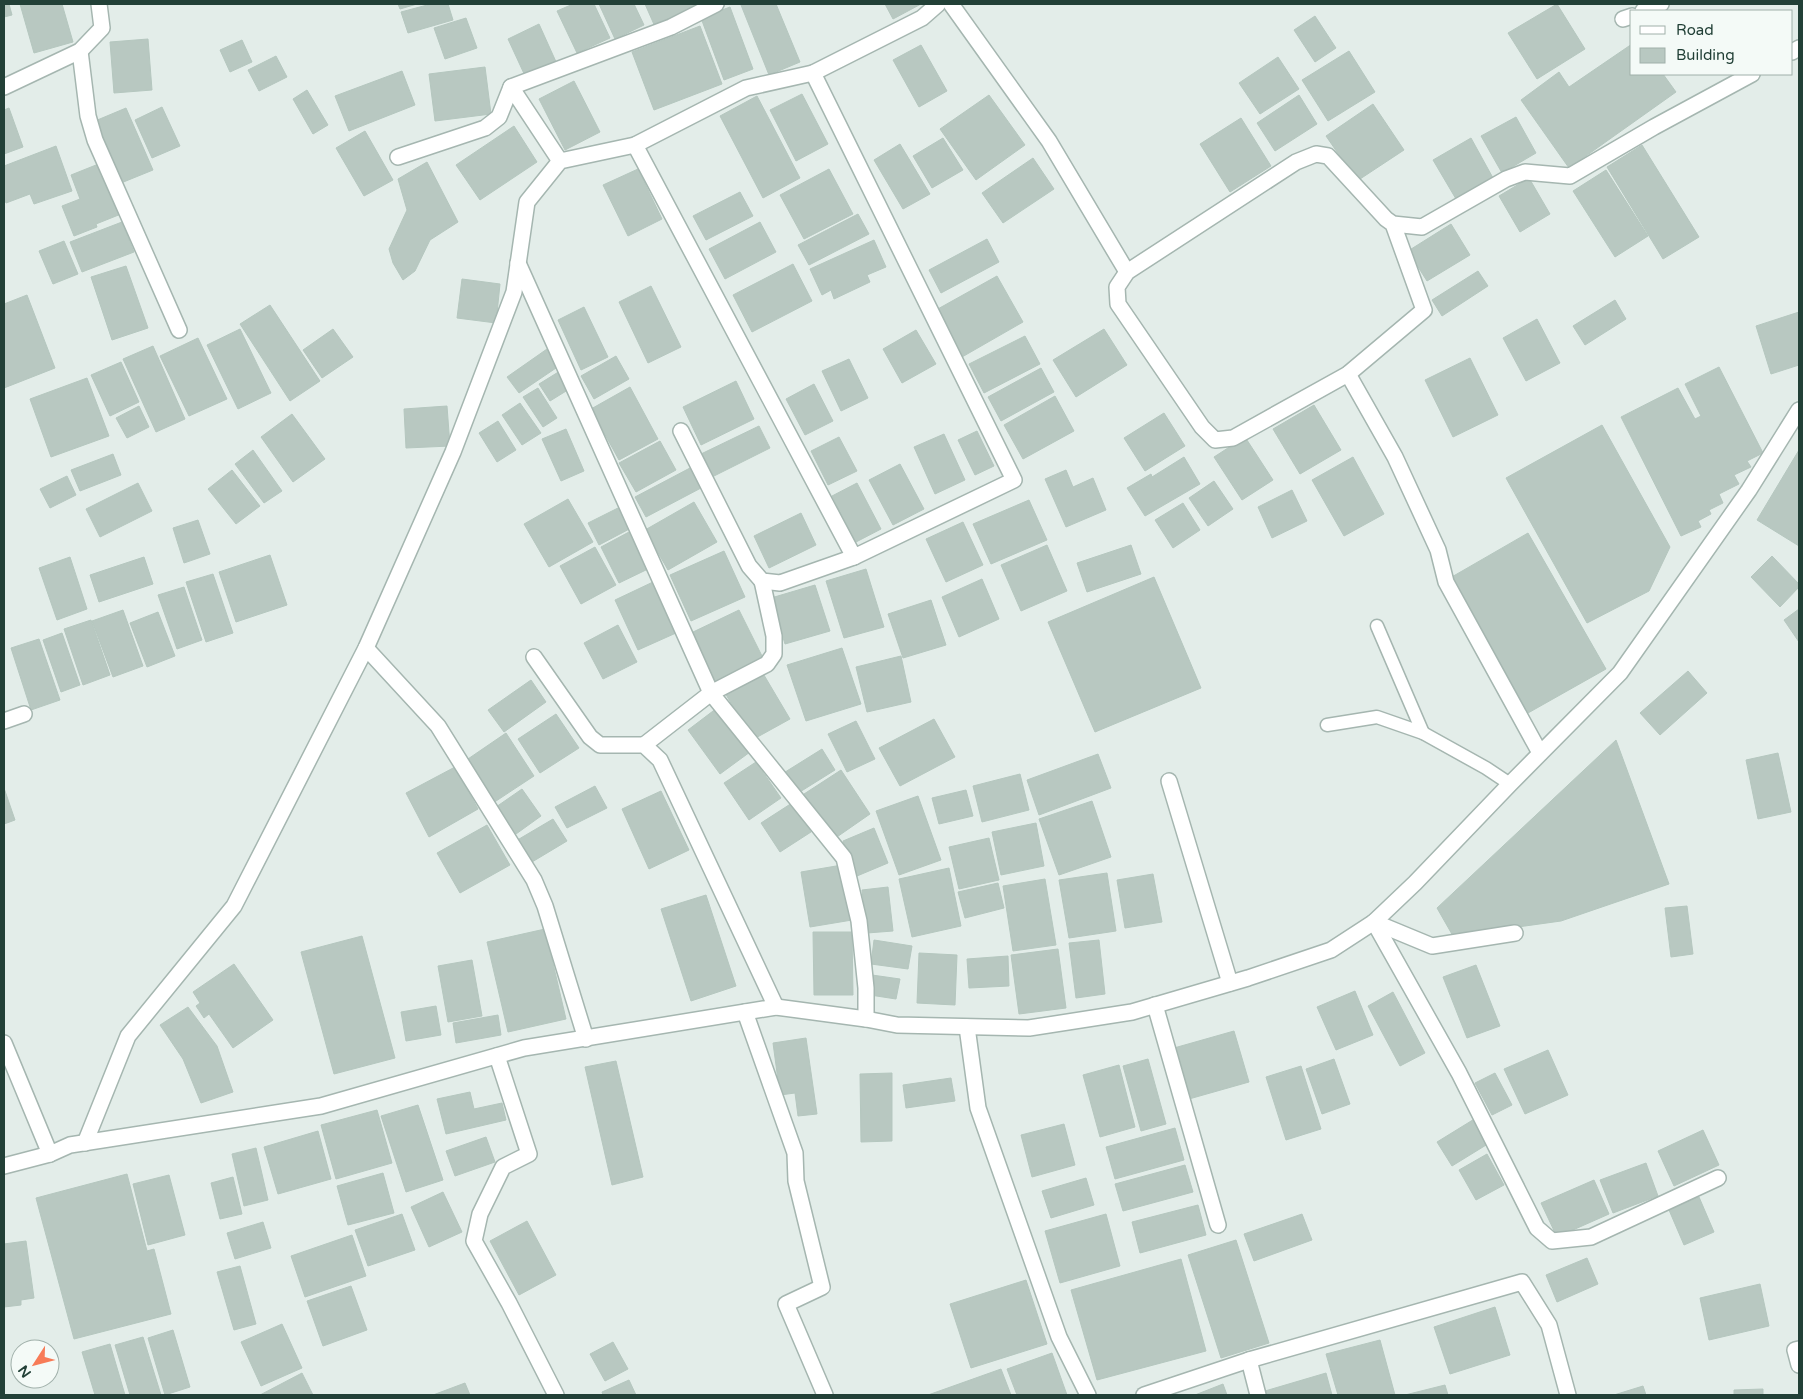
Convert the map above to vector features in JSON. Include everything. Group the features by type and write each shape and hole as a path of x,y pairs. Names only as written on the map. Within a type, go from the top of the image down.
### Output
{"street":[{"path":"4,87 80,51 102,28 99,4"},
{"path":"398,157 485,128 499,117 511,87 671,27 716,4"},
{"path":"84,1143 128,1036 234,906 366,648 453,452 514,292 527,202 560,161 635,144 746,88 813,73 922,18 938,4"},
{"path":"951,4 1049,141 1127,272"},
{"path":"1646,10 1662,4"},
{"path":"80,51 88,116 95,140 179,330"},
{"path":"762,581 780,583 854,558 1014,480 813,73"},
{"path":"1393,224 1424,310 1348,374 1233,438 1215,440 1202,428 1118,304 1117,287 1127,272 1296,162 1316,154 1328,156 1386,219 1393,224 1422,227 1506,179 1526,172 1570,176 1654,127 1750,75"},
{"path":"511,87 560,161"},
{"path":"635,144 854,558"},
{"path":"518,263 711,693 844,858 859,921 866,988 866,1019"},
{"path":"1348,374 1395,457 1438,550 1446,582 1540,753"},
{"path":"4,1166 50,1154 70,1145 322,1106 524,1048 745,1012 776,1007 897,1025 1029,1028 1132,1012 1331,950 1374,922 1415,883 1620,673 1750,490 1799,410"},
{"path":"534,657 590,737 600,745 644,745 711,693 767,664 774,654 774,636 762,581 749,566 681,431"},
{"path":"366,648 438,726 534,880 545,906 586,1039"},
{"path":"4,721 24,714"},
{"path":"644,745 660,760 776,1007"},
{"path":"1169,781 1230,983"},
{"path":"1374,922 1432,946 1515,933"},
{"path":"1374,922 1459,1073 1537,1228 1552,1241 1591,1237 1718,1178"},
{"path":"1155,1005 1218,1225"},
{"path":"745,1012 795,1153 796,1181 822,1286 786,1304 825,1395"},
{"path":"967,1026 978,1108 1058,1337 1088,1395"},
{"path":"4,1043 50,1154"},
{"path":"497,1056 529,1154 503,1167 480,1214 474,1241 509,1303 556,1395"},
{"path":"1144,1395 1249,1360 1522,1282 1550,1325 1568,1395"},
{"path":"1799,1349 1795,1350 1799,1366"},
{"path":"1249,1360 1258,1395"}],"lane":[{"path":"1377,626 1424,733"},
{"path":"1327,725 1377,717 1424,733 1486,768 1510,784"}],"building":[{"path":"4,4 9,4 12,15 4,17"},
{"path":"20,4 62,4 73,42 34,53"},
{"path":"398,4 417,4 400,9"},
{"path":"431,4 448,4 453,20 408,33 401,12"},
{"path":"573,4 594,4 610,38 577,53 557,11"},
{"path":"599,4 634,4 644,25 615,39"},
{"path":"645,4 697,4 699,8 656,29"},
{"path":"776,4 800,62 769,75 741,5"},
{"path":"885,4 921,4 893,19"},
{"path":"1557,4 1585,49 1537,79 1508,33"},
{"path":"730,7 753,69 724,80 701,18"},
{"path":"1315,16 1336,48 1315,62 1294,30"},
{"path":"466,18 477,48 445,59 434,28"},
{"path":"539,24 557,64 526,78 508,39"},
{"path":"700,26 722,84 654,110 632,52"},
{"path":"148,39 152,90 114,93 110,42"},
{"path":"242,40 252,62 230,72 220,50"},
{"path":"921,45 947,91 919,107 893,60"},
{"path":"1630,45 1630,75 1664,75 1676,92 1569,168 1521,100 1559,72 1569,87"},
{"path":"1349,51 1375,92 1328,121 1302,80"},
{"path":"276,56 287,77 259,91 248,70"},
{"path":"1278,57 1299,89 1260,114 1239,83"},
{"path":"485,67 491,114 435,121 429,74"},
{"path":"402,71 415,105 349,131 335,96"},
{"path":"574,81 600,132 565,150 539,99"},
{"path":"307,90 328,125 313,134 293,99"},
{"path":"802,94 828,144 796,161 770,110"},
{"path":"989,95 1025,145 976,180 940,129"},
{"path":"1299,95 1317,124 1275,151 1257,123"},
{"path":"757,96 800,178 763,198 720,116"},
{"path":"1373,104 1404,150 1357,181 1326,136"},
{"path":"162,107 180,146 152,158 135,120"},
{"path":"9,108 23,147 4,154 4,110"},
{"path":"126,108 153,170 121,183 95,121"},
{"path":"1516,117 1536,153 1502,173 1481,136"},
{"path":"1241,118 1271,166 1230,192 1200,144"},
{"path":"514,126 537,162 480,200 456,165"},
{"path":"365,131 393,180 364,196 336,148"},
{"path":"943,138 963,170 932,188 913,156"},
{"path":"1471,138 1493,178 1456,199 1433,160"},
{"path":"900,144 930,194 903,209 874,160"},
{"path":"1642,145 1699,237 1663,259 1607,167"},
{"path":"56,146 72,191 34,204 30,194 6,203 4,198 4,166"},
{"path":"1033,158 1054,189 1003,223 982,193"},
{"path":"427,162 458,222 430,240 415,271 403,280 393,263 389,249 407,210 398,179"},
{"path":"101,163 121,214 96,224 97,227 74,236 62,206 80,199 71,175"},
{"path":"638,169 662,219 628,236 603,185"},
{"path":"829,169 853,214 804,239 780,195"},
{"path":"1606,170 1648,236 1615,257 1573,191"},
{"path":"1529,178 1550,214 1520,232 1499,196"},
{"path":"740,192 753,216 706,240 693,216"},
{"path":"858,214 869,234 809,265 798,245"},
{"path":"122,222 134,252 82,272 70,242"},
{"path":"760,222 776,252 725,279 709,249"},
{"path":"1451,224 1470,255 1427,281 1408,251"},
{"path":"987,239 999,262 941,293 929,270"},
{"path":"874,240 886,267 867,275 870,282 834,299 831,290 822,295 810,269"},
{"path":"64,241 78,274 53,284 39,251"},
{"path":"793,264 812,301 752,332 733,295"},
{"path":"126,266 148,328 112,340 91,277"},
{"path":"1478,271 1488,286 1442,316 1432,300"},
{"path":"997,276 1023,322 962,357 936,310"},
{"path":"462,279 500,284 496,323 457,318"},
{"path":"651,286 681,347 648,363 619,302"},
{"path":"27,295 55,368 4,388 4,304"},
{"path":"1615,300 1626,319 1585,345 1573,326"},
{"path":"270,305 320,381 290,401 240,324"},
{"path":"584,307 608,357 581,370 558,320"},
{"path":"1799,312 1799,365 1771,374 1756,326"},
{"path":"1537,319 1560,363 1526,381 1503,338"},
{"path":"240,329 271,393 238,409 207,345"},
{"path":"333,329 353,357 322,378 303,350"},
{"path":"1104,329 1127,365 1076,397 1053,360"},
{"path":"916,330 936,364 902,383 883,349"},
{"path":"1025,336 1040,364 984,393 969,364"},
{"path":"198,338 227,399 189,416 160,356"},
{"path":"153,346 185,419 156,432 123,359"},
{"path":"547,349 559,366 519,393 507,377"},
{"path":"616,356 629,379 594,399 581,376"},
{"path":"1470,358 1498,415 1453,437 1425,380"},
{"path":"849,359 868,398 841,411 822,371"},
{"path":"121,362 139,402 110,416 91,375"},
{"path":"1719,367 1763,453 1747,461 1751,467 1734,475 1739,484 1719,494 1723,503 1709,510 1711,514 1698,521 1701,527 1681,536 1621,417 1678,388 1695,419 1701,416 1685,384"},
{"path":"1041,368 1054,392 1001,421 988,397"},
{"path":"560,371 571,388 550,401 539,384"},
{"path":"87,378 109,436 51,457 30,399"},
{"path":"736,381 754,419 701,445 683,407"},
{"path":"814,384 833,421 805,435 786,399"},
{"path":"630,387 658,439 619,460 591,409"},
{"path":"538,388 557,418 543,427 523,397"},
{"path":"1055,396 1074,431 1023,459 1004,425"},
{"path":"520,403 541,433 522,445 502,415"},
{"path":"1314,405 1341,450 1300,474 1273,429"},
{"path":"139,406 149,427 127,438 116,418"},
{"path":"447,406 450,446 406,448 404,409"},
{"path":"1164,413 1185,446 1145,471 1124,438"},
{"path":"292,414 325,459 293,482 261,437"},
{"path":"498,421 516,450 497,462 479,433"},
{"path":"1602,425 1670,547 1649,591 1587,623 1506,478"},
{"path":"759,426 770,448 712,477 701,454"},
{"path":"566,429 584,471 561,481 542,439"},
{"path":"977,431 994,466 975,475 958,440"},
{"path":"944,434 965,480 935,494 914,447"},
{"path":"839,437 857,471 828,485 811,451"},
{"path":"1245,437 1273,480 1242,500 1214,457"},
{"path":"660,441 676,470 636,492 619,463"},
{"path":"253,450 282,491 264,503 235,464"},
{"path":"1799,450 1799,546 1757,520"},
{"path":"113,454 121,475 80,491 71,470"},
{"path":"1184,457 1200,484 1145,516 1127,488 1151,474 1152,477"},
{"path":"1353,457 1384,514 1344,536 1312,480"},
{"path":"900,464 924,509 893,525 869,480"},
{"path":"690,468 701,488 646,517 635,497"},
{"path":"232,470 260,506 236,524 208,489"},
{"path":"1066,470 1073,487 1093,478 1106,510 1066,527 1045,479"},
{"path":"67,476 76,495 50,508 40,489"},
{"path":"1214,481 1233,509 1208,526 1189,498"},
{"path":"138,483 152,511 100,537 86,509"},
{"path":"857,483 881,529 856,542 832,496"},
{"path":"1292,490 1307,521 1272,538 1258,507"},
{"path":"568,499 593,542 549,567 524,524"},
{"path":"1029,500 1047,540 991,564 973,524"},
{"path":"694,502 717,542 668,570 645,530"},
{"path":"1183,503 1200,530 1173,548 1155,520"},
{"path":"624,505 635,526 599,545 588,523"},
{"path":"801,513 816,545 769,568 754,536"},
{"path":"198,520 210,554 184,563 173,528"},
{"path":"963,522 983,565 946,582 926,539"},
{"path":"629,532 648,569 619,583 601,547"},
{"path":"1528,533 1606,669 1528,713 1450,578"},
{"path":"1047,545 1067,591 1021,611 1001,565"},
{"path":"1131,545 1141,574 1087,592 1077,563"},
{"path":"595,547 616,585 581,604 560,566"},
{"path":"724,551 745,597 691,621 670,575"},
{"path":"270,555 287,605 236,622 219,572"},
{"path":"1772,556 1799,584 1799,587 1780,607 1751,577"},
{"path":"70,557 87,609 57,620 39,568"},
{"path":"144,557 153,584 99,602 90,575"},
{"path":"866,569 884,627 844,638 826,581"},
{"path":"213,574 233,633 206,642 186,582"},
{"path":"1154,577 1201,688 1095,732 1048,622"},
{"path":"982,579 999,619 959,637 942,597"},
{"path":"653,582 676,633 638,650 615,600"},
{"path":"815,585 830,631 785,644 771,598"},
{"path":"184,587 202,640 177,649 158,595"},
{"path":"931,600 946,645 903,658 888,614"},
{"path":"1799,609 1799,642 1784,620"},
{"path":"123,610 143,666 113,677 92,621"},
{"path":"739,610 764,660 716,684 691,633"},
{"path":"158,612 175,656 147,667 130,623"},
{"path":"91,620 110,675 83,685 64,629"},
{"path":"618,625 637,662 603,679 584,643"},
{"path":"62,633 80,685 61,692 43,640"},
{"path":"39,639 60,700 31,710 11,648"},
{"path":"842,648 861,704 806,721 787,665"},
{"path":"901,656 911,702 867,712 856,667"},
{"path":"761,670 790,719 752,740 724,691"},
{"path":"1688,671 1707,693 1660,735 1640,713"},
{"path":"531,680 546,702 504,732 488,710"},
{"path":"717,708 750,752 720,774 688,730"},
{"path":"556,714 579,748 540,773 518,739"},
{"path":"934,719 955,757 900,786 879,748"},
{"path":"856,721 875,759 847,772 828,734"},
{"path":"506,733 534,776 493,803 465,761"},
{"path":"1616,740 1669,884 1561,921 1453,936 1437,908"},
{"path":"822,749 835,770 795,795 782,774"},
{"path":"1778,753 1791,812 1758,819 1746,760"},
{"path":"1098,754 1111,788 1039,815 1027,780"},
{"path":"756,762 781,798 749,820 724,783"},
{"path":"455,767 478,809 429,837 406,793"},
{"path":"841,770 870,814 834,839 804,794"},
{"path":"1020,774 1029,810 982,822 973,786"},
{"path":"595,786 607,808 567,828 555,807"},
{"path":"4,788 15,820 4,824"},
{"path":"522,789 541,816 516,834 496,807"},
{"path":"966,790 973,816 939,824 932,798"},
{"path":"661,791 689,850 649,869 622,809"},
{"path":"918,796 941,860 899,875 876,811"},
{"path":"1092,801 1111,857 1059,875 1039,819"},
{"path":"792,803 811,832 780,852 761,823"},
{"path":"553,819 567,841 527,865 514,842"},
{"path":"1036,823 1044,866 1001,875 992,832"},
{"path":"487,825 510,865 460,893 437,853"},
{"path":"874,828 888,863 857,876 843,841"},
{"path":"989,838 999,880 959,889 949,847"},
{"path":"842,865 852,920 810,927 801,872"},
{"path":"949,868 961,926 912,937 899,879"},
{"path":"1107,873 1116,931 1069,938 1059,880"},
{"path":"1153,874 1162,922 1125,928 1117,880"},
{"path":"1045,879 1056,945 1013,951 1003,886"},
{"path":"998,883 1004,908 965,918 958,892"},
{"path":"888,887 893,931 867,933 862,890"},
{"path":"706,895 736,986 691,1001 661,909"},
{"path":"1687,906 1693,954 1671,957 1665,908"},
{"path":"545,929 566,1019 508,1032 487,942"},
{"path":"813,932 852,932 853,995 814,995"},
{"path":"362,936 395,1058 334,1074 301,952"},
{"path":"874,940 912,946 908,969 871,964"},
{"path":"1099,940 1105,994 1076,998 1069,943"},
{"path":"1058,949 1066,1008 1019,1014 1011,955"},
{"path":"919,953 957,955 955,1005 917,1003"},
{"path":"1008,956 1009,986 969,988 967,959"},
{"path":"472,960 482,1016 448,1022 438,966"},
{"path":"234,964 273,1020 233,1048 209,1014 204,1018 196,1006 200,1003 193,992"},
{"path":"1476,965 1500,1026 1467,1038 1443,977"},
{"path":"872,975 900,979 896,999 870,995"},
{"path":"1355,991 1373,1035 1336,1050 1317,1007"},
{"path":"1393,992 1425,1053 1400,1066 1368,1006"},
{"path":"436,1006 441,1035 406,1041 401,1012"},
{"path":"188,1007 217,1046 233,1092 201,1103 183,1059 160,1025"},
{"path":"498,1015 501,1035 456,1043 453,1023"},
{"path":"1234,1031 1249,1082 1189,1099 1174,1048"},
{"path":"806,1038 817,1114 798,1116 795,1093 780,1095 773,1043"},
{"path":"1548,1050 1568,1095 1525,1114 1504,1069"},
{"path":"1148,1059 1166,1124 1141,1131 1123,1066"},
{"path":"1334,1059 1350,1104 1322,1114 1306,1069"},
{"path":"616,1061 643,1177 612,1185 585,1067"},
{"path":"1119,1065 1135,1127 1100,1137 1083,1075"},
{"path":"1301,1066 1321,1129 1286,1140 1266,1077"},
{"path":"892,1073 892,1141 861,1142 860,1074"},
{"path":"1495,1073 1512,1105 1492,1115 1475,1083"},
{"path":"951,1078 955,1101 906,1108 903,1085"},
{"path":"470,1092 474,1109 502,1103 506,1120 446,1134 437,1099"},
{"path":"418,1105 443,1180 406,1192 381,1116"},
{"path":"377,1110 392,1163 336,1179 321,1125"},
{"path":"1476,1118 1491,1142 1452,1166 1437,1142"},
{"path":"1064,1124 1075,1165 1032,1177 1021,1135"},
{"path":"1175,1128 1184,1160 1115,1179 1106,1147"},
{"path":"1703,1130 1719,1165 1674,1186 1658,1151"},
{"path":"318,1131 331,1179 278,1194 264,1147"},
{"path":"486,1137 495,1162 455,1176 446,1151"},
{"path":"256,1148 268,1200 244,1206 232,1154"},
{"path":"1487,1154 1504,1185 1476,1200 1459,1170"},
{"path":"1646,1163 1658,1196 1613,1213 1600,1180"},
{"path":"1185,1165 1193,1192 1123,1211 1115,1184"},
{"path":"383,1173 394,1213 348,1225 337,1186"},
{"path":"127,1174 147,1251 154,1249 171,1314 74,1339 36,1198"},
{"path":"169,1175 185,1235 148,1245 133,1184"},
{"path":"233,1177 242,1214 220,1219 211,1183"},
{"path":"1086,1178 1094,1205 1051,1218 1042,1191"},
{"path":"1594,1180 1609,1214 1557,1237 1541,1203"},
{"path":"443,1192 462,1232 429,1247 411,1207"},
{"path":"1699,1197 1714,1232 1684,1245 1669,1210"},
{"path":"1198,1205 1206,1235 1140,1253 1132,1222"},
{"path":"402,1214 415,1250 368,1266 355,1230"},
{"path":"1106,1214 1120,1266 1060,1283 1045,1231"},
{"path":"1302,1214 1312,1240 1254,1261 1244,1234"},
{"path":"527,1221 556,1275 519,1295 490,1241"},
{"path":"263,1222 271,1248 235,1259 227,1233"},
{"path":"352,1235 366,1276 305,1297 291,1256"},
{"path":"1236,1240 1269,1343 1221,1358 1188,1255"},
{"path":"26,1241 34,1298 21,1300 21,1305 4,1307 4,1244"},
{"path":"1587,1258 1598,1284 1557,1302 1546,1275"},
{"path":"1181,1259 1206,1351 1097,1380 1071,1290"},
{"path":"240,1266 256,1324 234,1330 217,1272"},
{"path":"1026,1280 1047,1344 971,1368 950,1304"},
{"path":"1760,1284 1769,1326 1709,1340 1700,1298"},
{"path":"351,1286 367,1330 323,1346 307,1301"},
{"path":"1495,1307 1510,1355 1450,1374 1434,1327"},
{"path":"282,1324 302,1368 261,1386 241,1342"},
{"path":"173,1330 190,1387 165,1395 148,1338"},
{"path":"143,1337 161,1395 130,1395 115,1345"},
{"path":"1380,1340 1395,1395 1338,1395 1326,1354"},
{"path":"613,1342 628,1369 605,1381 590,1354"},
{"path":"110,1344 125,1395 95,1395 82,1352"},
{"path":"1052,1353 1067,1395 1017,1395 1007,1369"},
{"path":"1001,1369 1011,1395 928,1395"},
{"path":"302,1373 313,1395 260,1395"},
{"path":"1326,1373 1332,1395 1267,1395 1265,1391"},
{"path":"629,1380 636,1395 603,1395 602,1392"},
{"path":"465,1383 470,1395 433,1395"},
{"path":"1223,1384 1227,1395 1195,1395"},
{"path":"1445,1385 1448,1395 1405,1395"},
{"path":"1643,1386 1646,1395 1614,1395"},
{"path":"1763,1389 1763,1395 1734,1395 1734,1390"}]}
